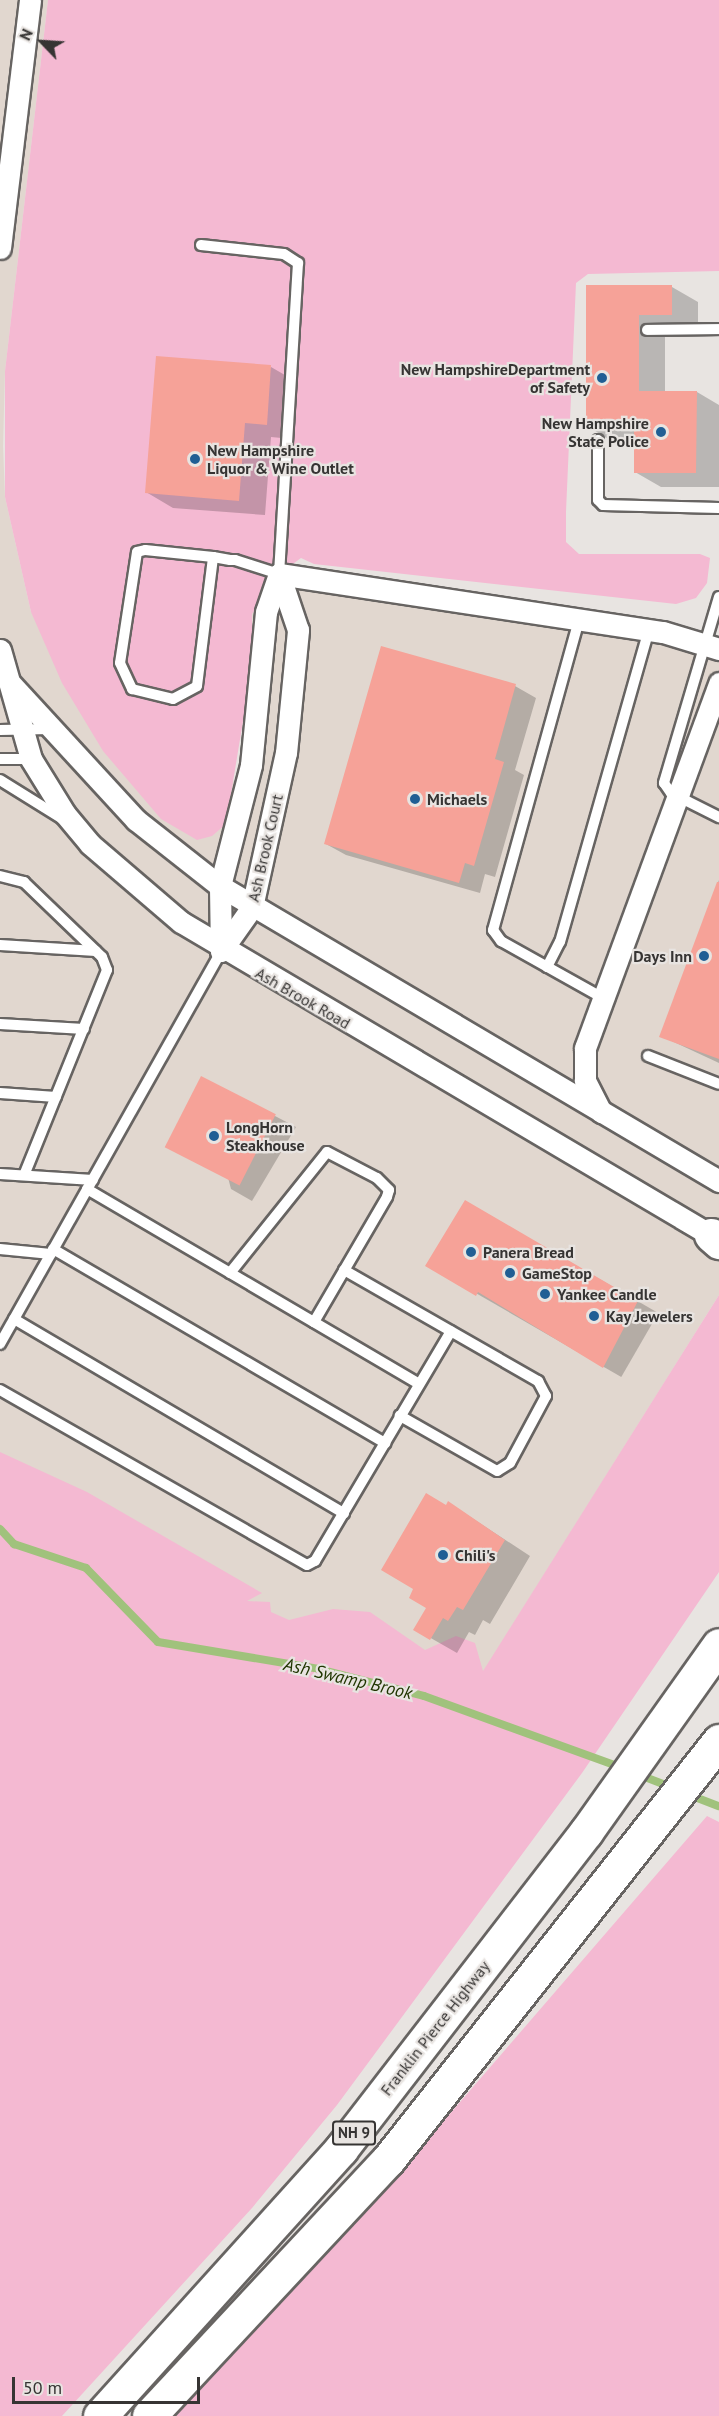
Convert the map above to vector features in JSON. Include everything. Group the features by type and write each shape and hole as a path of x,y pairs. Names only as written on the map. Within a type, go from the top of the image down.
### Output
{"highway":[{"name":"Franklin Pierce Highway","path":"100,2416 341,2149 586,1832 687,1697 719,1645"},
{"name":"NH 9","path":"149,2416 388,2160 719,1741"}],"street":[{"path":"0,248 3,196 30,0"},
{"path":"279,574 649,630 710,646"},
{"name":"Ash Brook Court","path":"221,951 220,886 251,765 266,612 279,574"},
{"name":"Ash Brook Court","path":"221,951 252,907 291,712 297,630 279,574"},
{"name":"Ash Brook Road","path":"0,650 31,759 90,844 221,951 716,1239"},
{"path":"10,683 57,729 136,820 220,886 252,907 719,1180"},
{"path":"601,1112 585,1080 584,1061 601,997 719,683"}],"lane":[{"path":"201,245 284,254 298,263 300,273 279,574 213,557 145,550 133,556 120,663 132,689 173,699 197,686 213,557"},
{"path":"647,330 719,329"},
{"path":"598,440 598,500 603,505 719,508"},
{"path":"719,597 710,646 665,771 667,790 719,817"},
{"path":"579,620 493,930 501,941 601,997"},
{"path":"547,967 560,942 649,630"},
{"path":"0,730 57,729"},
{"path":"0,759 31,759"},
{"path":"0,780 55,813 90,844"},
{"path":"0,876 24,882 96,951 107,970 24,1175"},
{"path":"0,945 96,951"},
{"path":"0,1344 221,951"},
{"path":"0,1024 84,1029"},
{"path":"648,1056 719,1084"},
{"path":"0,1093 56,1097"},
{"path":"230,1273 327,1152 377,1178 389,1190 314,1322"},
{"path":"0,1174 90,1184 230,1273 419,1384"},
{"path":"0,1249 52,1251 385,1443"},
{"path":"344,1270 544,1387 544,1404 510,1463 503,1470 489,1468 400,1416"},
{"path":"14,1319 344,1513"},
{"path":"0,1390 297,1562 315,1561 451,1331"}],"shaded area":[{"path":"0,0 48,0 5,371 3,446 5,497 31,612 236,783 252,667 252,614 279,574 719,649 719,1295 460,1709 0,1529"},
{"path":"48,0 719,0 719,271 588,274 576,283 566,512 566,542 579,554 700,554 710,558 707,583 696,598 676,604 314,564 301,558 279,574 252,614 252,667 226,824 212,836 197,840 161,819 103,751 62,683 31,612 5,497 5,371"},
{"path":"719,1295 719,1572 582,1773 337,2105 252,2208 62,2416 0,2416 0,1452 87,1492 262,1593 247,1601 270,1602 271,1612 289,1620 333,1609 370,1612 425,1650 456,1636 475,1643 483,1671"},
{"path":"707,1816 719,1822 719,2416 176,2416 429,2138"}],"building":[{"name":"New HampshireDepartment of Safety","path":"586,285 672,285 672,315 639,315 639,391 697,391 696,473 634,473 634,427 586,427"},
{"name":"New Hampshire Liquor & Wine Outlet","path":"156,356 271,365 267,425 245,423 239,501 145,493"},
{"name":"Michaels","path":"381,646 516,684 495,759 504,762 474,866 465,863 459,883 324,844"},
{"name":"Days Inn","path":"717,882 719,882 719,1059 659,1037"},
{"name":"LongHorn Steakhouse","path":"201,1076 276,1114 240,1185 165,1147"},
{"path":"465,1200 638,1301 603,1368 478,1292 476,1296 425,1266"},
{"name":"Chili's","path":"426,1493 446,1505 448,1501 505,1540 463,1610 457,1607 448,1621 443,1618 430,1640 413,1630 426,1608 409,1598 413,1589 381,1570"}],"waterway":[{"name":"Ash Swamp Brook","path":"0,1529 14,1544 86,1568 158,1642 319,1669 424,1696 623,1768"},
{"name":"Ash Swamp Brook","path":"637,1774 673,1788"},
{"name":"Ash Swamp Brook","path":"687,1794 719,1806"}],"place":[{"name":"New HampshireDepartment of Safety","path":"602,378"},
{"name":"New Hampshire State Police","path":"661,432"},
{"name":"New Hampshire Liquor & Wine Outlet","path":"195,459"},
{"name":"Michaels","path":"415,799"},
{"name":"Days Inn","path":"704,956"},
{"name":"LongHorn Steakhouse","path":"214,1136"},
{"name":"Panera Bread","path":"471,1252"},
{"name":"GameStop","path":"510,1273"},
{"name":"Yankee Candle","path":"545,1294"},
{"name":"Kay Jewelers","path":"594,1316"},
{"name":"Chili's","path":"443,1555"}]}
